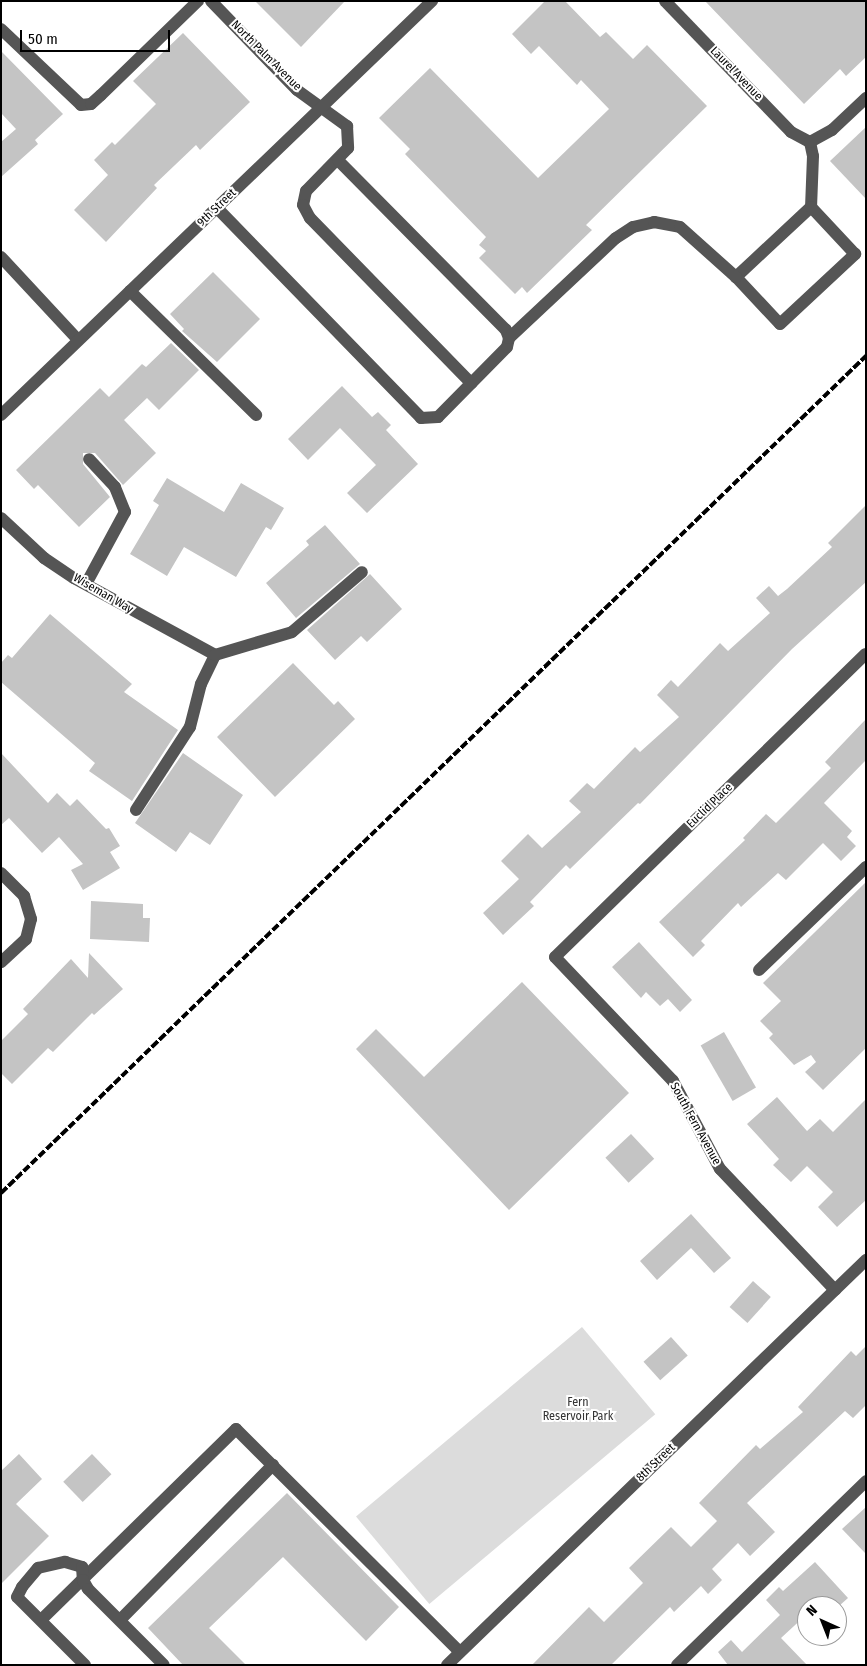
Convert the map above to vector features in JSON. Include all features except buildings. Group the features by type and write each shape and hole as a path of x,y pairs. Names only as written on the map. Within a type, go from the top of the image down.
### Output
{"street":[{"path":"1,29 81,106 91,104 198,1"},
{"name":"North Palm Avenue","path":"212,1 297,90 348,126 348,148 338,160"},
{"name":"9th Street","path":"1,415 432,1"},
{"name":"Laurel Avenue","path":"665,1 791,132 810,142"},
{"path":"736,277 811,207 813,156 810,142 832,130 866,98"},
{"path":"471,383 310,218 303,205 306,191 338,160 506,330 510,338"},
{"path":"217,208 421,418 438,416 507,347 510,338 616,238 633,226 654,222 680,227 736,277 780,324 855,254 811,207"},
{"path":"1,257 78,340"},
{"path":"130,291 256,415"},
{"path":"86,584 124,512 115,487 89,459"},
{"name":"Wiseman Way","path":"1,518 44,558 86,584 216,655"},
{"path":"136,810 190,727 201,684 216,655 292,632 362,572"},
{"name":"Euclid Place","path":"555,958 865,655"},
{"path":"759,970 866,867"},
{"path":"1,873 24,896 31,919 26,939 1,962"},
{"name":"South Fern Avenue","path":"555,958 673,1081 720,1169 835,1290"},
{"name":"8th Street","path":"447,1665 866,1260"},
{"path":"42,1620 236,1428 460,1652"},
{"path":"120,1620 273,1465"},
{"path":"677,1665 866,1481"},
{"path":"85,1665 17,1597 22,1587 38,1568 65,1562 82,1567 83,1580 164,1665"}],"green space":[{"name":"Fern Reservoir Park","path":"582,1327 655,1414 429,1604 356,1517"}],"railway":[{"path":"1,1193 866,356"}]}
